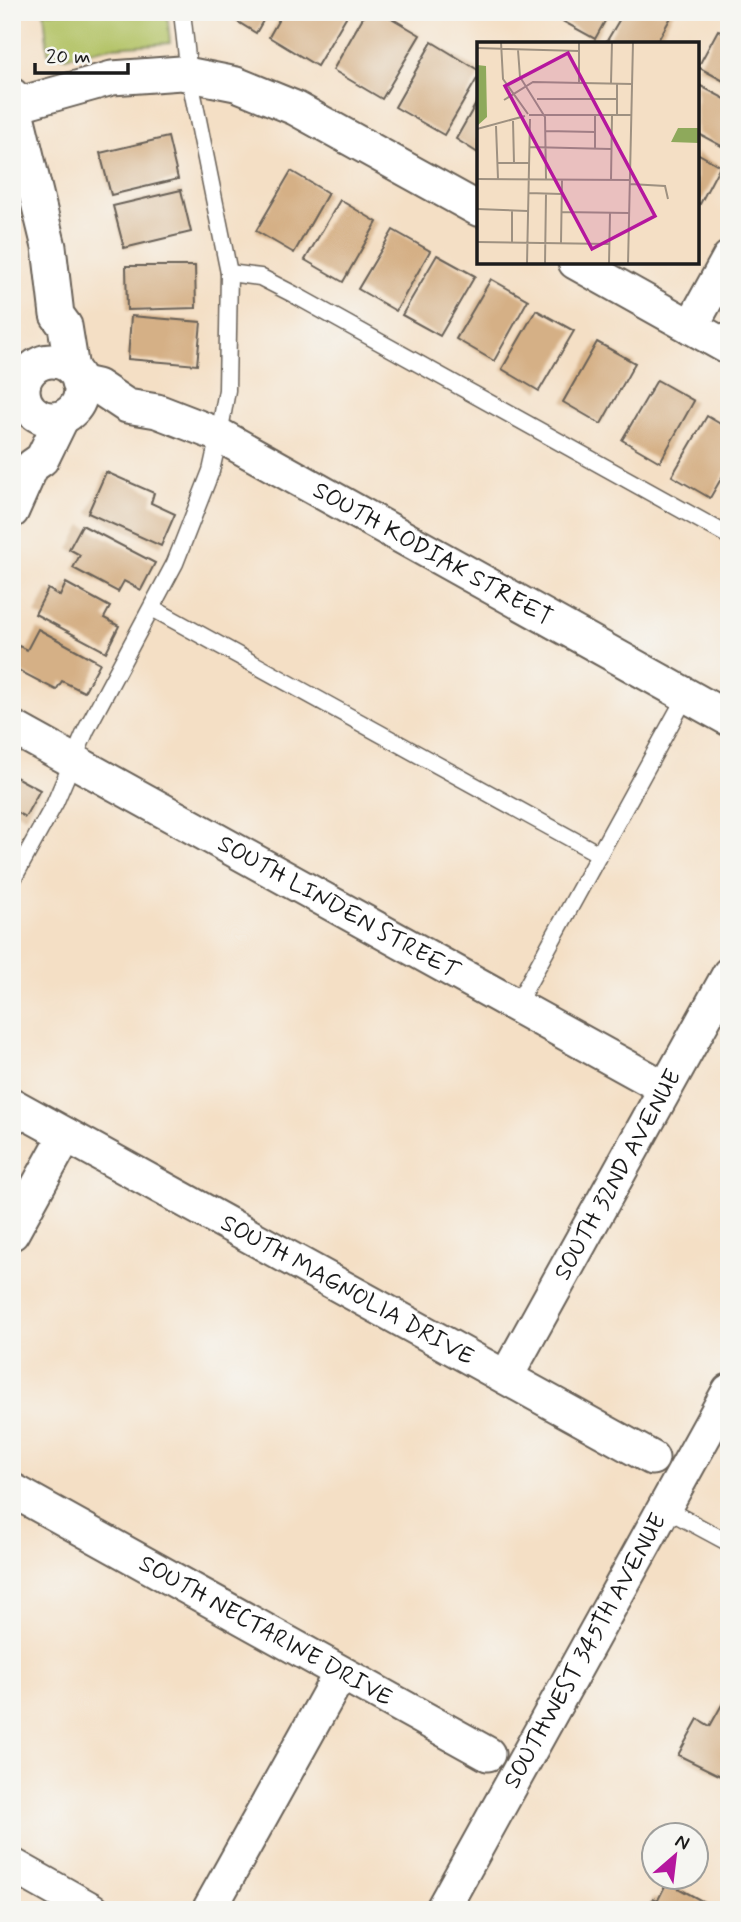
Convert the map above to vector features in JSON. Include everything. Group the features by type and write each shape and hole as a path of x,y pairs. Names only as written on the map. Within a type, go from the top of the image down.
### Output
{"street":[{"path":"12,511 32,466 42,459 63,417 78,404 76,375 65,326 57,315 49,247 13,103 112,78 189,75 236,84 286,104 477,208"},
{"path":"691,327 729,258"},
{"path":"579,264 729,348"},
{"path":"32,466 27,456 24,385 57,315"},
{"path":"24,385 55,361 76,375"},
{"name":"SOUTH KODIAK STREET","path":"76,375 127,406 157,411 219,435 729,719"},
{"path":"24,385 46,420 63,417"},
{"name":"SOUTH KODIAK STREET","path":"63,417 114,412 127,406"},
{"name":"SOUTH LINDEN STREET","path":"12,727 666,1088"},
{"name":"SOUTH 32ND AVENUE","path":"506,1377 729,974"},
{"name":"SOUTH MAGNOLIA DRIVE","path":"12,1105 667,1465"},
{"path":"12,1233 66,1135"},
{"name":"SOUTHWEST 345TH AVENUE","path":"442,1910 504,1763 664,1508 667,1465 729,1391"},
{"name":"SOUTH NECTARINE DRIVE","path":"12,1490 504,1763"},
{"path":"209,1910 340,1674"},
{"path":"12,1865 92,1910"}],"lane":[{"path":"12,881 75,761 86,730 152,608 192,522 211,471 219,435 227,390 229,273 189,75 181,12"},
{"path":"229,273 260,278 293,294 729,536"},
{"path":"152,608 599,854"},
{"path":"517,1004 686,696"},
{"path":"664,1508 729,1544"}],"green space":[{"path":"44,12 167,12 170,43 112,47 65,57 48,53"}],"building":[{"path":"222,12 268,12 256,33"},
{"path":"283,12 349,12 317,66 269,37"},
{"path":"366,12 381,12 420,35 382,99 333,70"},
{"path":"560,12 610,12 595,39 557,18"},
{"path":"624,12 674,12 657,42 606,42"},
{"path":"718,30 729,35 729,84 699,65"},
{"path":"432,42 477,69 477,79 444,135 395,107"},
{"path":"699,85 729,101 729,150 699,134"},
{"path":"477,102 477,152 456,139"},
{"path":"168,137 178,179 111,195 100,153"},
{"path":"699,154 720,166 699,203"},
{"path":"291,171 328,193 294,253 256,231"},
{"path":"181,190 191,232 124,248 113,206"},
{"path":"340,200 377,222 343,282 305,260"},
{"path":"393,230 430,251 396,311 358,289"},
{"path":"437,255 475,276 440,336 402,315"},
{"path":"126,266 195,266 196,308 127,310"},
{"path":"491,279 528,300 494,361 456,339"},
{"path":"536,310 574,331 539,391 502,369"},
{"path":"131,316 201,322 197,365 128,359"},
{"path":"597,342 635,363 601,424 563,402"},
{"path":"657,380 694,401 660,462 622,440"},
{"path":"707,416 729,429 729,465 710,498 672,476"},
{"path":"106,472 154,493 151,503 175,514 161,546 88,513"},
{"path":"82,525 155,563 141,590 124,581 118,592 73,568 80,555 69,549"},
{"path":"66,583 110,607 104,618 119,626 106,652 35,614 48,589 60,596"},
{"path":"38,629 100,663 84,692 62,681 56,690 12,667 12,658 19,646 27,650"},
{"path":"12,775 40,790 25,817 12,810"},
{"path":"729,1692 729,1780 678,1755 698,1719 710,1726"},
{"path":"663,1890 682,1890 715,1908 647,1910 653,1898 658,1900"}]}
